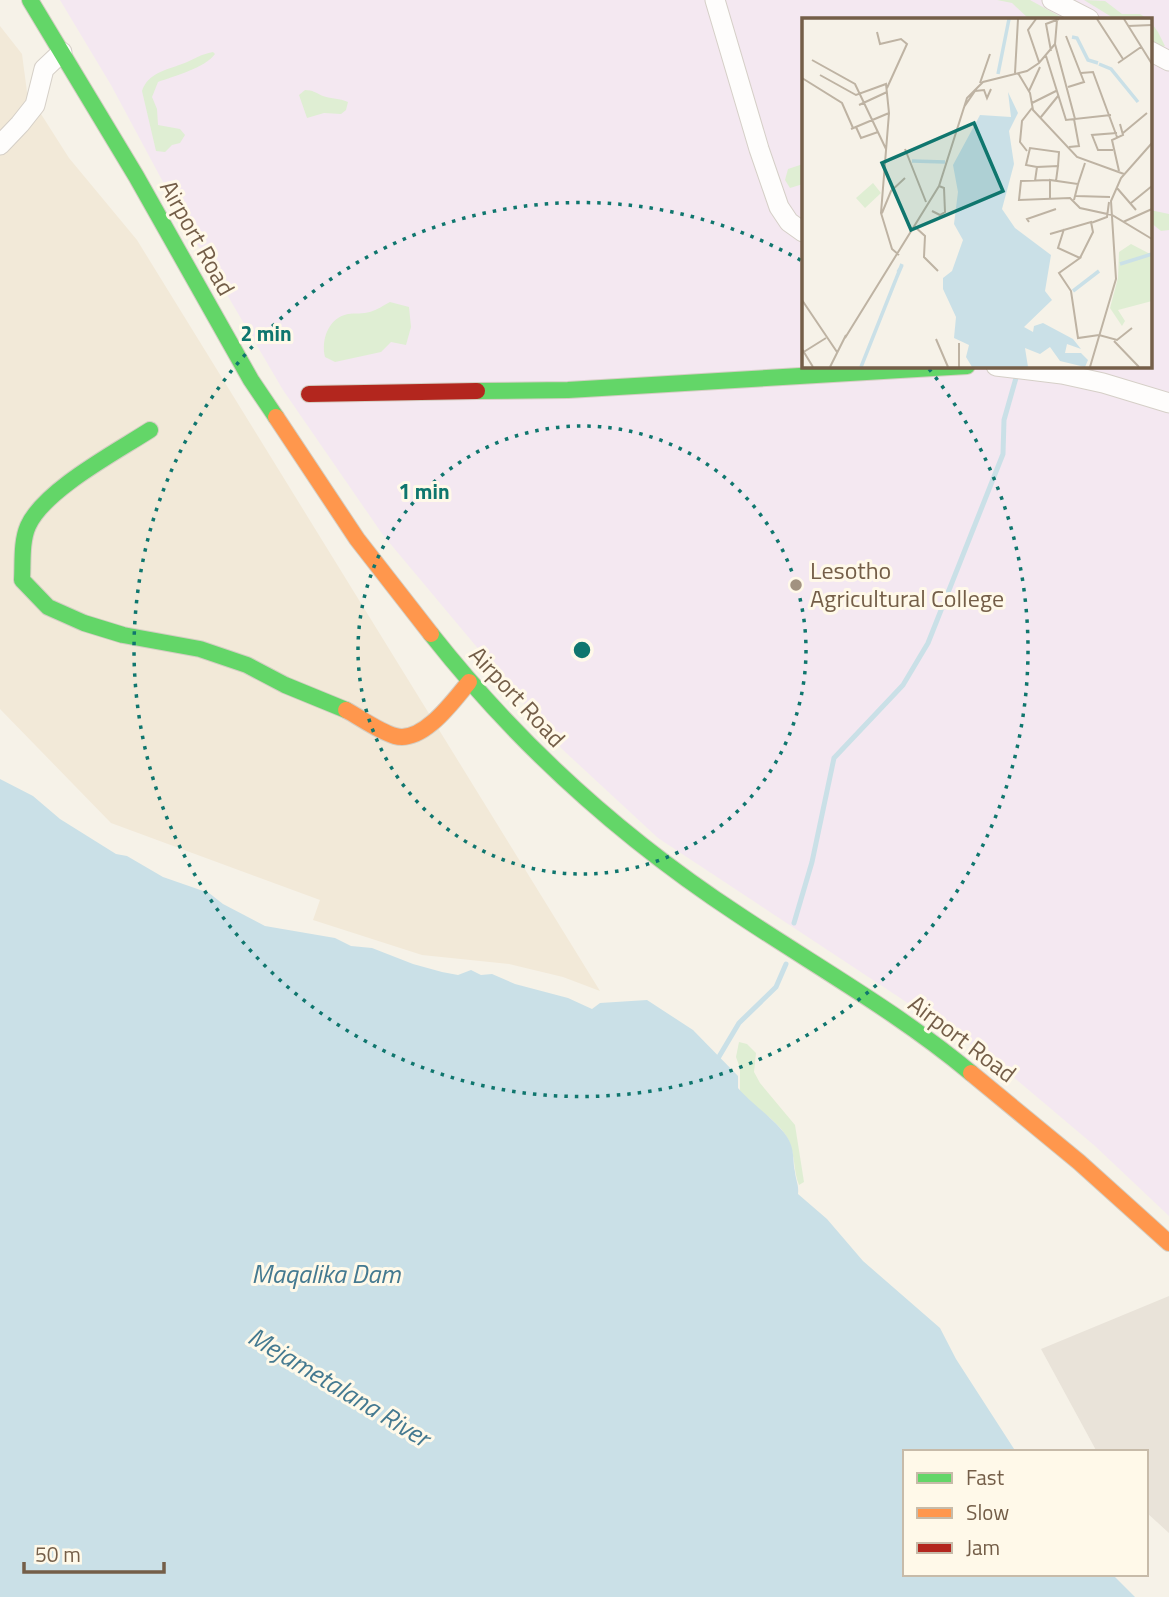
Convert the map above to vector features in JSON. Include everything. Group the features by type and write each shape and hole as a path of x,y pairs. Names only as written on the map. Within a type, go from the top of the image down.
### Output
{"main road":[{"name":"Airport Road","path":"30,0 136,176 251,380 357,538 469,682 585,799 738,915 811,960 941,1048 1079,1161 1169,1243"},
{"path":"309,394 568,390 934,368"},
{"path":"150,430 48,498 28,525 22,580 48,607 84,623 124,635 200,649 247,665 285,685 333,703 396,736 405,738 415,736 446,709 469,682"}],"street":[{"path":"715,0 779,207 789,222 802,231"},
{"path":"1052,0 1087,18"},
{"path":"0,145 34,105 44,69 62,52"},
{"path":"1152,52 1169,61"},
{"path":"1012,368 1062,374 1103,383 1169,403"}],"shaded area":[{"name":"Lesotho Agricultural College","path":"60,0 1169,0 1169,1216 1095,1146 991,1058 658,838 562,749 383,535 283,390 185,223 111,85"},
{"path":"0,26 22,54 27,92 69,158 137,240 600,991 563,977 509,964 422,955 313,920 320,900 111,823 0,709"},
{"path":"1169,1296 1169,1533 1148,1514 1148,1450 1096,1450 1041,1349"}],"green space":[{"path":"997,0 1030,0 1061,17 1028,18 1012,3"},
{"path":"1084,0 1105,1 1122,14 1140,14 1146,18 1113,18"},
{"path":"1152,24 1165,46 1158,48 1152,44"},
{"path":"213,52 215,54 204,63 158,82 152,97 157,109 158,125 180,129 185,135 180,143 172,145 165,152 156,151 142,91 145,85 158,73"},
{"path":"305,90 348,102 346,110 341,114 324,113 307,118 299,95"},
{"path":"802,164 802,184 790,188 785,180 788,169"},
{"path":"1152,210 1169,214 1169,230 1161,231 1152,224"},
{"path":"390,302 409,307 411,327 406,345 391,342 381,352 335,362 325,357 325,337 335,320 348,314 370,312"},
{"path":"739,1042 747,1044 756,1053 754,1072 795,1125 804,1182 799,1185 791,1147 784,1132 740,1096 740,1068 736,1057"}],"water":[{"name":"Maqalika Dam","path":"0,779 33,796 60,819 116,854 127,856 163,877 209,893 223,904 265,926 335,938 351,946 372,948 442,972 458,975 471,970 481,975 492,974 515,984 568,998 592,1009 600,1003 647,1000 693,1030 738,1076 738,1088 788,1138 793,1151 798,1194 827,1219 863,1261 940,1328 956,1359 1015,1450 903,1450 903,1576 1114,1576 1135,1597 0,1597"}],"waterway":[{"path":"794,923 812,862 834,758 903,685 928,643 1003,454 1004,420 1016,378"},
{"path":"717,1060 739,1023 776,987 786,964"}],"traffic: fast":[{"path":"30,0 136,176 251,380 276,417"},
{"path":"477,391 568,390 934,368"},
{"path":"150,430 82,473 36,512 24,539 22,580 48,607 84,623 123,635 200,649 247,665 285,685 346,710"},
{"path":"431,634 499,713 536,751 613,821 696,886 887,1010 971,1073"}],"traffic: slow":[{"path":"276,417 357,539 431,634"},
{"path":"346,710 382,731 406,737 437,719 469,682"},
{"path":"971,1073 1079,1162 1169,1243"}],"traffic: jam":[{"path":"309,394 477,391"}],"place":[{"name":"Lesotho Agricultural College","path":"796,585"}],"water label":[{"name":"Mejametalana River","path":"339,1387"}]}
